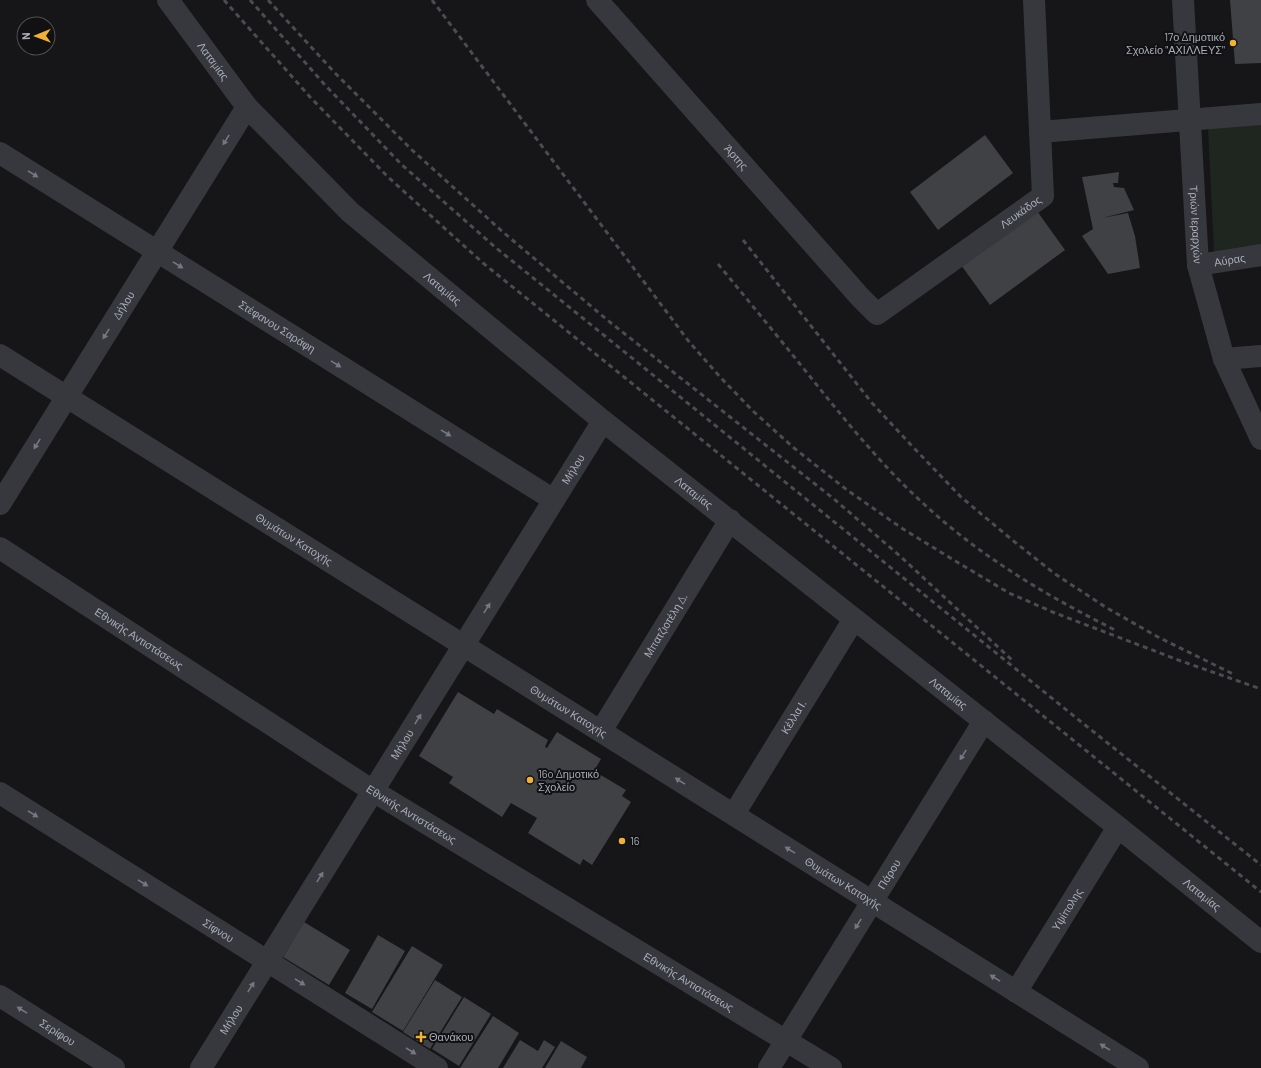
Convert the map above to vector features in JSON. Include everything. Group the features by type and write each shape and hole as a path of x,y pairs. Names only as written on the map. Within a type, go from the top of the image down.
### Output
{"street":[{"name":"Λαταμίας","path":"168,0 247,107 350,212 603,421 1118,827 1261,942"},
{"name":"Άρτης","path":"597,0 860,297 877,314"},
{"name":"Λευκάδος","path":"877,314 1044,196 1034,0"},
{"name":"Τριών Ιεραρχών","path":"1183,0 1198,265 1224,359 1261,439"},
{"name":"Δήλου","path":"0,504 247,107"},
{"path":"1040,132 1261,114"},
{"name":"Στέφανου Σαράφη","path":"0,153 554,500"},
{"name":"Αύρας","path":"1198,265 1261,255"},
{"name":"Θυμάτων Κατοχής","path":"0,355 1138,1068"},
{"path":"1224,359 1261,356"},
{"name":"Μήλου","path":"201,1068 603,421"},
{"name":"Μπατζιοτέλη Δ.","path":"601,731 730,520"},
{"name":"Εθνικής Αντιστάσεως","path":"0,548 373,791 830,1068"},
{"name":"Κέλλα Ι.","path":"734,814 854,619"},
{"name":"Πάρου","path":"769,1068 984,721"},
{"name":"Σίφνου","path":"0,793 437,1068"},
{"name":"Υψίπολης","path":"1016,992 1118,827"},
{"name":"Σερίφου","path":"0,996 114,1068"}],"shaded area":[{"path":"1261,124 1261,245 1214,252 1208,128"}],"building":[{"path":"1230,0 1261,0 1261,63 1235,64"},
{"path":"985,135 1013,173 938,230 910,192"},
{"path":"1119,172 1118,183 1113,183 1114,187 1124,188 1134,210 1102,218 1128,213 1135,236 1140,268 1108,274 1082,236 1093,229 1082,177"},
{"path":"1037,211 1065,250 990,305 961,265"},
{"name":"16o Δημοτικό Σχολείο","path":"458,692 494,714 497,709 548,740 545,747 547,748 557,732 601,759 594,771 626,790 622,796 631,802 592,865 583,859 580,865 528,833 537,818 511,803 502,817 449,783 453,777 419,756"},
{"path":"304,922 350,950 329,985 283,957"},
{"path":"378,935 405,951 372,1009 345,993"},
{"path":"412,946 443,965 403,1031 372,1012"},
{"path":"435,980 462,997 430,1049 403,1032"},
{"path":"464,997 491,1014 459,1066 432,1049"},
{"path":"493,1016 519,1033 498,1068 460,1068"},
{"path":"520,1040 538,1051 544,1040 555,1047 542,1068 503,1068"},
{"path":"561,1041 587,1057 581,1068 545,1068"}],"railway":[{"path":"224,0 310,97 388,177 483,263 1261,892"},
{"path":"250,0 325,85 401,164 495,247 1085,725 1261,865"},
{"path":"268,0 335,73 412,150 504,233 611,323 834,499 900,556 1012,660"},
{"path":"432,0 690,343 754,412 794,448 847,490 903,529 1009,593 1055,613 1181,661 1261,689"},
{"path":"743,240 872,403 961,497 1055,574 1107,608 1158,637 1233,674"},
{"path":"718,264 855,431 896,477 925,505 969,542 1017,575 1041,590 1117,631"}],"place":[{"name":"17ο Δημοτικό Σχολείο ''ΑΧΙΛΛΕΥΣ''","path":"1233,43"},
{"name":"16o Δημοτικό Σχολείο","path":"530,780"},
{"name":"16","path":"622,841"},
{"name":"Θανάκου","path":"421,1037"}]}
